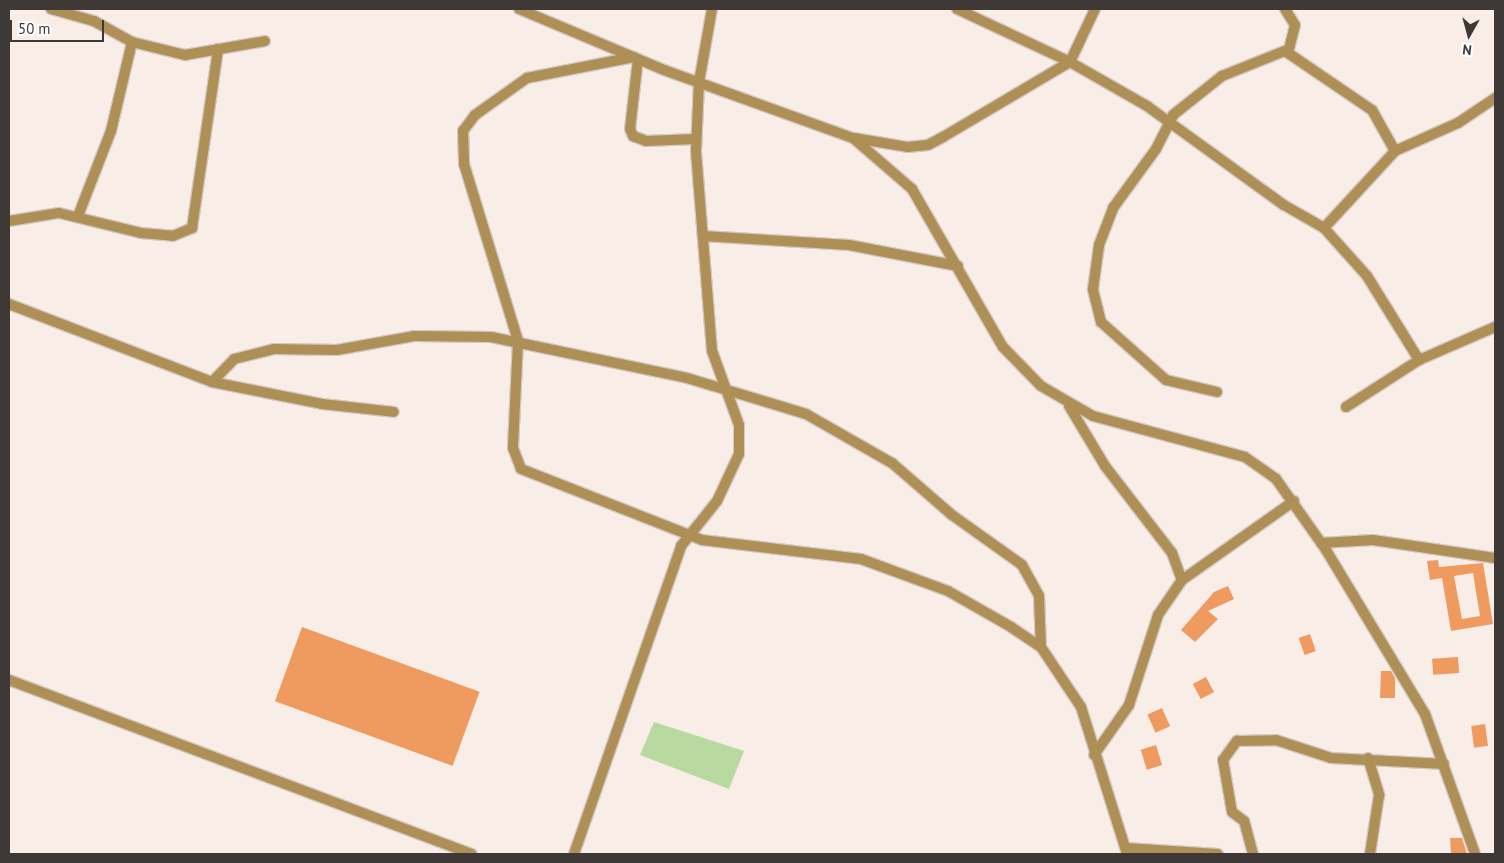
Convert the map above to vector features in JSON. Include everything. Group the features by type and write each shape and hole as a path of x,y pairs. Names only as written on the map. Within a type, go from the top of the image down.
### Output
{"street":[{"path":"51,9 94,21 132,42 185,55 264,41"},
{"path":"519,9 636,58 852,138 928,145 1070,62 1095,9"},
{"path":"574,854 688,535 718,502 739,454 739,425 712,351 696,139 699,82 712,9"},
{"path":"957,9 1070,62 1168,120 1284,205 1324,228 1367,276 1419,360"},
{"path":"1285,9 1295,24 1287,50"},
{"path":"78,216 111,131 132,42"},
{"path":"9,221 44,213 78,216 141,233 173,236 192,228 218,49"},
{"path":"1217,392 1182,386 1153,372 1118,341 1095,310 1093,290 1106,222 1156,149 1168,120 1217,79 1287,50"},
{"path":"1287,50 1372,110 1395,151"},
{"path":"636,58 630,129 633,136 646,141 696,139"},
{"path":"636,58 527,78 475,115 463,131 466,173 518,341 514,448 521,469 688,535 799,555 861,559 948,590 1041,647 1081,707 1094,755 1126,851 1218,854"},
{"path":"1324,228 1395,151 1458,123 1495,98"},
{"path":"852,138 912,190 958,266 1003,347 1041,386 1069,406 1117,424 1245,457 1276,479 1294,501 1321,542 1425,714 1475,854"},
{"path":"704,236 849,245 958,266"},
{"path":"9,304 212,382 322,404 394,412"},
{"path":"1346,407 1419,360 1495,327"},
{"path":"212,382 234,359 282,348 337,350 421,335 518,341 603,357 726,389 806,414 876,452 952,516 1022,565 1039,596 1041,647"},
{"path":"1069,406 1105,466 1172,553 1182,580"},
{"path":"1094,755 1129,705 1158,616 1182,580 1294,501"},
{"path":"1321,542 1373,540 1495,558"},
{"path":"9,680 471,854"},
{"path":"1253,854 1244,821 1232,812 1223,760 1230,747 1248,738 1266,740 1331,758 1368,758 1444,764"},
{"path":"1368,758 1379,795 1370,854"}],"green space":[{"path":"654,722 744,751 729,789 640,755"}],"building":[{"path":"1438,560 1439,567 1483,563 1493,624 1451,631 1442,578 1430,580 1427,561","holes":["1473,573 1480,616 1462,619 1454,576"]},
{"path":"1228,586 1234,599 1208,611 1218,619 1195,642 1181,630 1214,592"},
{"path":"302,627 480,692 453,766 275,701"},
{"path":"1310,634 1316,651 1305,655 1299,638"},
{"path":"1458,657 1459,673 1433,675 1432,659"},
{"path":"1381,671 1391,671 1395,678 1395,698 1380,698"},
{"path":"1206,677 1214,692 1201,699 1193,684"},
{"path":"1162,708 1170,726 1156,733 1147,715"},
{"path":"1485,724 1488,746 1474,748 1471,726"},
{"path":"1156,745 1162,765 1147,770 1141,750"},
{"path":"1450,838 1462,838 1467,854 1451,854"}]}
